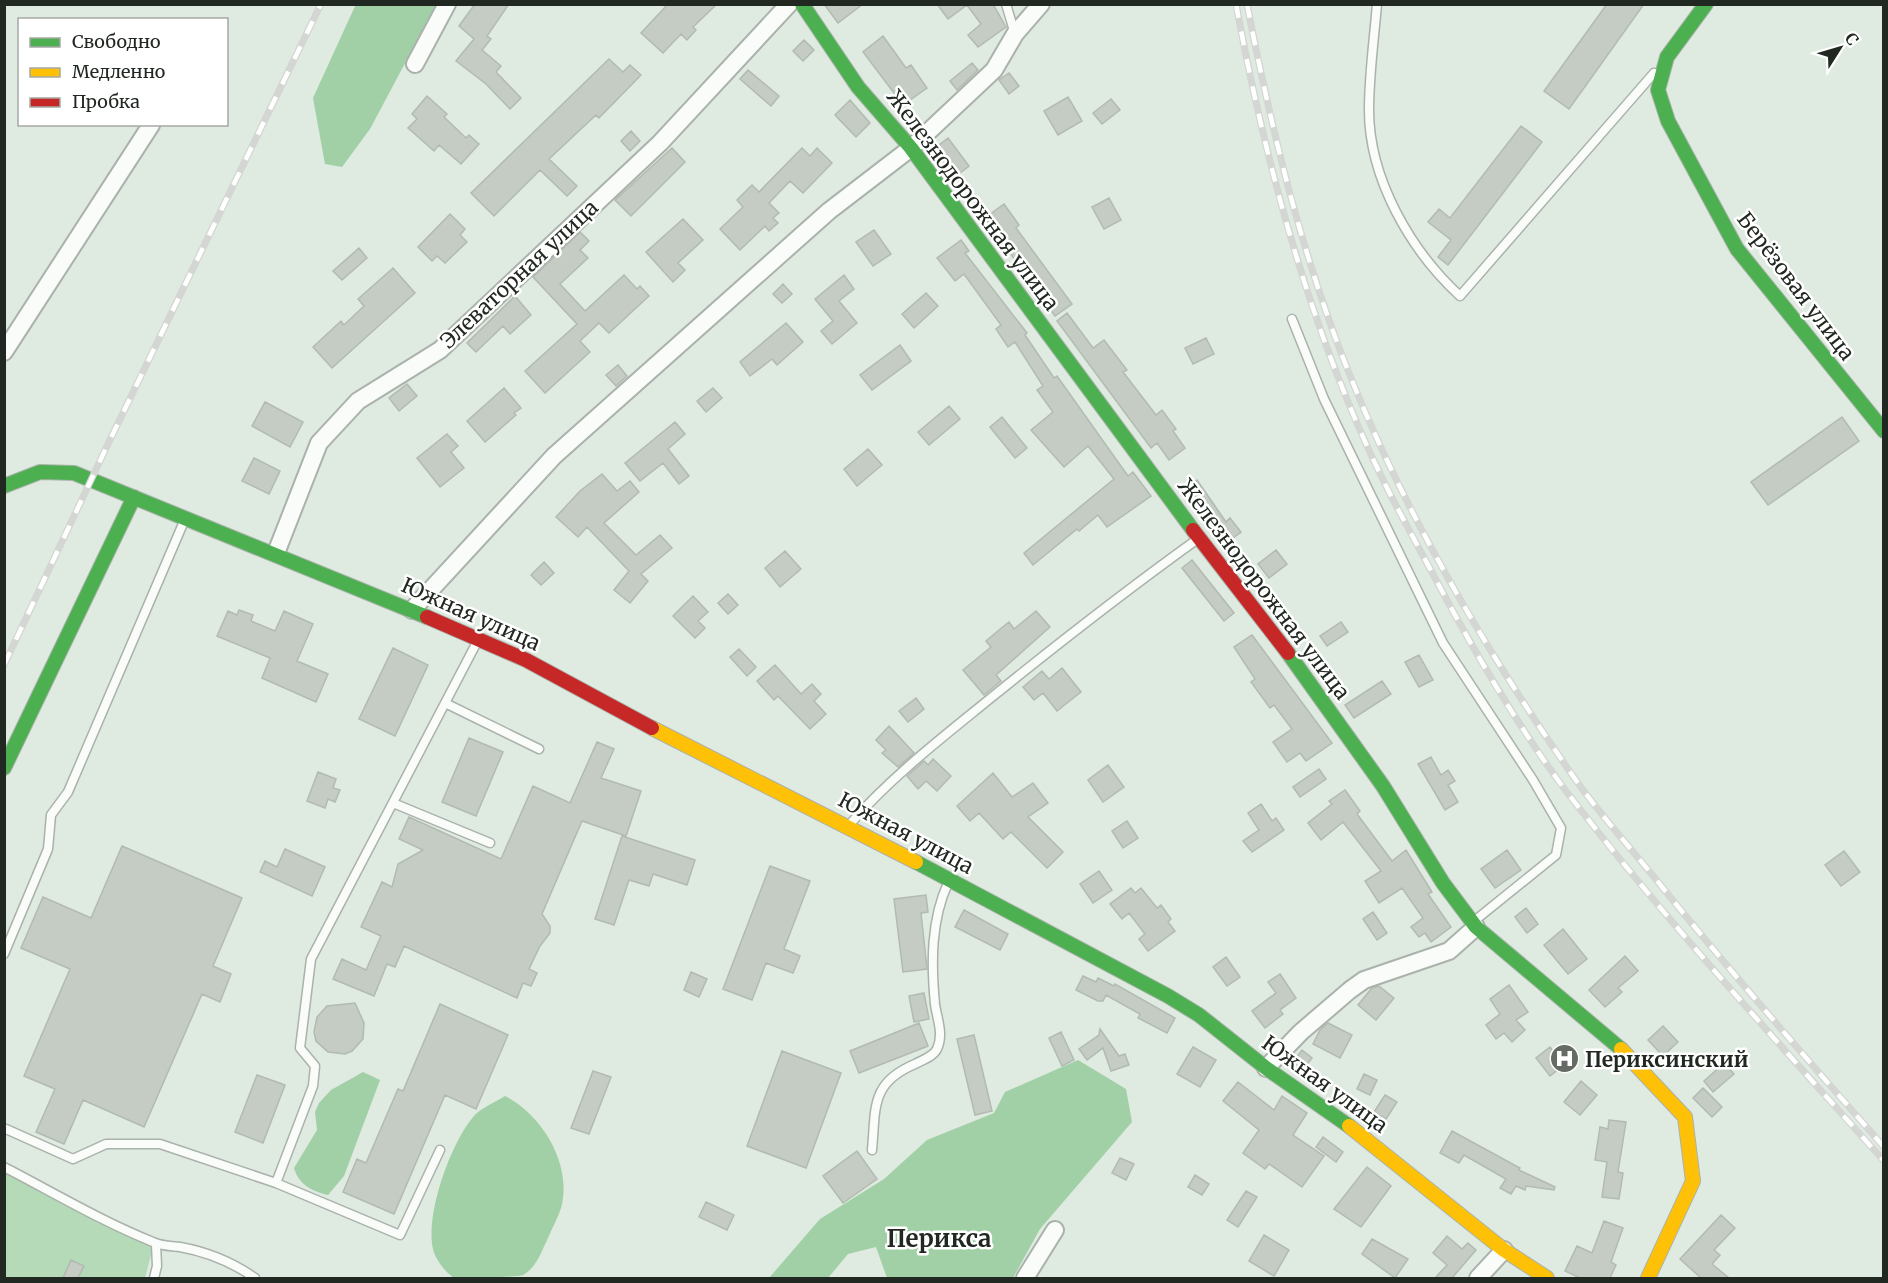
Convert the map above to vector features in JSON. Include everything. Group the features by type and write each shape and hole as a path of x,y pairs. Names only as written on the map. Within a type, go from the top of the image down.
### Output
{"street":[{"path":"415,64 447,4"},
{"name":"Элеваторная улица","path":"276,553 320,443 358,401 440,350 660,143 789,4"},
{"name":"Железнодорожная улица","path":"802,4 858,87 911,148 1199,538 1282,645 1383,786 1443,883 1474,925 1631,1058 1685,1117 1693,1181 1648,1278"},
{"path":"412,609 554,456 829,211 911,148 994,70 1015,34 1041,4"},
{"path":"1667,57 1706,4"},
{"name":"Берёзовая улица","path":"1667,57 1658,90 1668,121 1707,198 1737,249 1884,431"},
{"path":"4,352 149,126"},
{"name":"Южная улица","path":"4,486 40,472 74,472 412,609 526,660 670,738 950,879 1168,996 1199,1015 1266,1068 1342,1120 1504,1250 1547,1278"},
{"path":"4,768 134,497"},
{"path":"1266,1068 1301,1032 1364,980 1449,951 1474,925"},
{"path":"1025,1278 1055,1230"},
{"path":"1478,1278 1504,1250"}],"lane":[{"path":"1006,4 1015,34"},
{"path":"1377,4 1369,112 1379,174 1406,229 1439,276 1460,296 1638,94 1667,57"},
{"path":"1292,319 1329,410 1443,643 1533,780 1561,828 1556,855 1474,925"},
{"path":"4,954 48,849 51,816 68,792 189,517"},
{"path":"848,826 875,795 940,739 1100,609 1199,538"},
{"path":"276,1183 314,1086 315,1066 300,1048 311,960 478,639"},
{"path":"445,703 539,749"},
{"path":"393,803 490,843"},
{"path":"872,1150 877,1104 883,1084 895,1072 931,1056 937,1050 940,1034 935,1004 932,944 940,901 950,879"},
{"path":"6,1129 73,1159 106,1144 160,1144 276,1183 400,1235 440,1150"},
{"path":"4,1167 74,1206 156,1244 182,1247 233,1262 255,1278"},
{"path":"154,1278 157,1266 156,1244"}],"green space":[{"path":"356,4 436,5 370,129 342,167 325,164 313,98"},
{"path":"1078,1060 1126,1089 1132,1122 1040,1229 1013,1278 887,1278 876,1247 848,1254 828,1278 769,1278 820,1219 884,1179 927,1140 994,1113 1005,1092"},
{"path":"363,1072 380,1080 344,1176 328,1195 303,1183 294,1168 317,1130 315,1112 319,1103 331,1090"},
{"path":"505,1096 531,1115 551,1143 563,1175 564,1192 561,1208 538,1259 528,1272 523,1275 490,1278 454,1278 441,1265 433,1249 433,1217 436,1198 449,1160 465,1128 477,1113"},
{"path":"4,1170 153,1247 145,1278 5,1278"}],"building":[{"path":"475,4 509,4 487,36 491,39 482,50 501,66 496,72 521,98 510,109 486,84 456,61 474,39 459,26"},
{"path":"668,4 717,4 693,27 696,30 687,40 681,34 663,53 641,33"},
{"path":"824,4 863,4 838,23"},
{"path":"937,4 993,4 1006,27 978,47 968,35 981,24 967,5 948,19"},
{"path":"1607,4 1644,4 1569,109 1544,91"},
{"path":"883,36 906,68 911,65 927,88 903,105 863,52"},
{"path":"804,40 814,50 803,61 793,51"},
{"path":"609,59 623,72 630,65 641,75 599,118 596,115 549,159 577,186 567,196 540,170 494,216 471,193"},
{"path":"972,63 978,70 957,90 950,81"},
{"path":"748,70 779,96 771,106 740,79"},
{"path":"1009,73 1019,86 1009,94 999,80"},
{"path":"427,96 447,114 444,117 466,138 469,135 479,144 461,164 439,145 434,151 408,128 417,119 412,114"},
{"path":"1068,97 1082,121 1058,135 1044,111"},
{"path":"1111,99 1120,110 1102,124 1093,113"},
{"path":"850,100 870,123 856,137 835,115"},
{"path":"1521,126 1542,142 1448,265 1438,257 1451,240 1428,222 1439,209 1450,218"},
{"path":"631,131 640,141 630,151 621,141"},
{"path":"948,138 969,166 955,177 934,149"},
{"path":"672,148 685,162 631,216 615,200"},
{"path":"802,148 810,156 817,148 832,163 803,193 790,181 769,203 779,213 773,218 778,223 769,231 765,226 740,250 720,229 743,207 737,200 752,185 759,192"},
{"path":"1109,198 1121,220 1104,229 1092,207"},
{"path":"1004,204 1019,225 1016,228 1072,304 1055,316 985,218"},
{"path":"450,214 465,229 460,235 467,242 445,263 437,256 432,261 418,247"},
{"path":"683,219 703,240 678,263 685,270 673,282 646,252"},
{"path":"874,230 891,254 873,266 856,242"},
{"path":"580,232 589,241 580,250 588,258 560,284 585,311 624,275 637,289 640,286 649,296 609,333 599,323 580,341 590,352 545,393 525,371 577,324 533,277"},
{"path":"961,240 969,251 965,253 1027,333 1025,335 1054,378 1057,376 1128,476 1133,472 1151,496 1107,527 1098,515 1033,565 1024,553 1114,479 1088,446 1064,467 1031,430 1053,412 1037,390 1043,386 1015,342 1008,347 996,329 1001,325 964,274 955,281 937,258"},
{"path":"359,248 367,258 342,280 333,271"},
{"path":"393,268 415,293 332,368 313,347 341,321 344,325 364,306 358,299"},
{"path":"844,275 854,289 839,301 857,323 832,344 821,331 833,321 815,299"},
{"path":"783,284 792,294 782,303 773,294"},
{"path":"926,293 938,306 914,328 902,314"},
{"path":"515,296 531,315 510,334 503,326 476,352 467,343"},
{"path":"1067,313 1093,348 1104,340 1127,370 1123,372 1156,415 1162,410 1176,429 1173,431 1185,448 1169,460 1157,443 1151,448 1057,321"},
{"path":"786,323 803,342 777,365 772,359 750,376 740,362"},
{"path":"1206,338 1214,354 1193,364 1185,348"},
{"path":"900,345 911,361 872,390 860,375"},
{"path":"618,365 627,376 616,386 606,375"},
{"path":"407,384 417,396 399,411 389,398"},
{"path":"504,388 521,408 485,442 467,421"},
{"path":"713,388 722,398 706,412 697,401"},
{"path":"265,402 303,422 290,447 252,426"},
{"path":"949,406 960,419 929,445 918,432"},
{"path":"1002,417 1027,448 1015,458 990,427"},
{"path":"1842,417 1859,441 1768,505 1751,482"},
{"path":"675,422 685,434 668,449 689,476 679,484 663,463 640,481 625,463"},
{"path":"447,434 458,446 451,452 464,468 440,487 417,458"},
{"path":"868,449 882,465 857,486 844,469"},
{"path":"254,458 280,471 269,494 242,481"},
{"path":"602,474 617,491 630,481 639,492 604,523 636,555 660,535 672,548 641,574 648,581 630,603 614,590 629,571 587,527 578,537 556,517 580,491"},
{"path":"1197,480 1226,522 1230,518 1241,532 1225,544 1183,489"},
{"path":"1276,550 1287,564 1269,578 1258,564"},
{"path":"785,551 801,569 780,587 765,568"},
{"path":"1192,560 1234,613 1224,621 1182,568"},
{"path":"544,562 554,573 541,585 531,575"},
{"path":"728,594 738,605 728,614 718,603"},
{"path":"693,596 708,612 698,621 705,628 695,638 673,616"},
{"path":"239,610 253,615 251,621 275,631 284,611 313,624 297,661 328,674 316,702 262,678 270,658 217,636 228,611 237,615"},
{"path":"1036,611 1050,627 996,675 1001,681 984,695 963,670 991,647 986,641 999,630 1009,622 1014,629"},
{"path":"1341,622 1348,632 1327,646 1320,636"},
{"path":"1252,635 1332,743 1306,761 1300,753 1287,762 1273,742 1292,729 1274,705 1270,708 1251,682 1255,679 1234,647"},
{"path":"393,648 428,665 395,736 359,719"},
{"path":"739,649 756,667 747,676 730,657"},
{"path":"1419,655 1433,680 1419,687 1405,662"},
{"path":"775,665 801,694 812,684 821,694 814,701 826,714 810,729 778,696 774,700 757,681"},
{"path":"1062,668 1081,692 1057,711 1043,693 1034,700 1023,687 1042,671 1049,679"},
{"path":"1382,681 1391,694 1354,718 1345,705"},
{"path":"916,698 924,709 908,722 899,711"},
{"path":"889,726 914,753 898,767 882,753 886,750 876,740"},
{"path":"469,738 503,752 476,816 442,802"},
{"path":"597,742 614,749 601,778 641,791 626,836 582,821 542,914 550,926 550,933 540,946 529,969 537,973 531,986 523,983 517,998 404,946 395,967 387,964 374,996 333,979 342,959 366,970 381,936 361,927 382,882 392,887 398,864 423,850 399,839 409,817 501,859 533,786 570,803"},
{"path":"1431,757 1441,775 1448,770 1455,781 1448,785 1458,802 1445,810 1418,764"},
{"path":"933,759 951,776 937,791 926,781 918,789 907,776 924,761 928,765"},
{"path":"1108,765 1124,787 1103,802 1088,780"},
{"path":"1319,769 1326,779 1300,797 1293,787"},
{"path":"318,772 336,779 333,788 340,790 335,802 328,799 325,808 307,801"},
{"path":"993,773 1012,797 1033,783 1048,803 1028,817 1063,852 1047,868 1011,832 1003,839 979,813 970,821 957,806"},
{"path":"1345,790 1360,811 1357,814 1392,861 1406,850 1432,892 1428,894 1451,927 1431,942 1425,933 1419,937 1411,927 1423,918 1402,888 1379,903 1365,881 1381,871 1343,822 1321,840 1308,823 1332,804 1329,801"},
{"path":"1261,804 1272,821 1276,818 1284,830 1252,852 1243,841 1259,830 1248,813"},
{"path":"1127,821 1138,838 1123,848 1112,831"},
{"path":"622,836 695,860 687,885 653,874 649,886 629,880 614,925 595,919"},
{"path":"122,846 242,898 213,966 231,974 220,1002 202,994 144,1127 83,1100 64,1144 36,1132 55,1089 24,1076 70,969 21,948 43,897 91,918"},
{"path":"285,849 325,867 312,896 260,872 265,861 277,867"},
{"path":"1507,850 1521,870 1495,888 1481,869"},
{"path":"1844,851 1860,872 1841,886 1825,865"},
{"path":"770,866 810,881 784,949 800,956 793,973 766,963 752,1000 723,989"},
{"path":"1099,871 1112,890 1093,903 1080,884"},
{"path":"1131,888 1135,893 1141,888 1157,908 1161,905 1171,919 1168,922 1175,931 1148,951 1139,939 1145,934 1129,913 1122,919 1110,904"},
{"path":"926,895 928,912 921,913 927,969 903,972 894,899"},
{"path":"1526,908 1538,924 1527,933 1515,917"},
{"path":"964,910 1008,934 1000,950 955,927"},
{"path":"1373,912 1387,933 1377,940 1363,919"},
{"path":"1563,929 1587,959 1568,974 1544,945"},
{"path":"1625,956 1638,971 1618,988 1622,992 1605,1007 1589,990"},
{"path":"1226,957 1240,977 1227,986 1213,967"},
{"path":"691,972 707,979 699,997 684,990"},
{"path":"1280,974 1296,998 1280,1010 1283,1014 1265,1028 1252,1011 1276,993 1268,982"},
{"path":"1083,976 1096,982 1098,978 1114,986 1115,984 1175,1018 1167,1033 1138,1018 1140,1014 1106,995 1103,1001 1098,1001 1076,990"},
{"path":"1509,985 1528,1012 1516,1020 1525,1030 1512,1042 1504,1033 1496,1039 1486,1025 1500,1014 1490,999"},
{"path":"1379,986 1394,998 1376,1020 1358,1005 1372,988"},
{"path":"924,993 929,1019 914,1022 909,996"},
{"path":"355,1003 364,1023 363,1039 352,1051 345,1054 328,1052 316,1041 314,1032 317,1017 327,1006"},
{"path":"440,1004 508,1035 476,1109 445,1095 394,1214 343,1192 357,1159 366,1163 398,1089 403,1091"},
{"path":"919,1023 928,1046 859,1073 850,1051"},
{"path":"1328,1023 1352,1035 1340,1058 1313,1044 1320,1030"},
{"path":"1663,1026 1678,1042 1663,1056 1648,1040"},
{"path":"1100,1029 1119,1056 1125,1054 1129,1065 1111,1071 1103,1048 1087,1060 1079,1049 1099,1035"},
{"path":"1061,1032 1074,1060 1062,1066 1049,1038"},
{"path":"974,1035 992,1111 975,1115 957,1039"},
{"path":"1193,1047 1216,1060 1200,1087 1177,1074"},
{"path":"1550,1047 1564,1065 1550,1076 1536,1058"},
{"path":"1302,1050 1312,1058 1300,1074 1289,1067"},
{"path":"782,1051 841,1073 806,1168 747,1146"},
{"path":"1724,1063 1734,1074 1713,1092 1704,1081"},
{"path":"593,1071 611,1077 589,1134 571,1128"},
{"path":"1364,1074 1377,1080 1370,1095 1357,1089"},
{"path":"257,1075 285,1085 263,1143 235,1132"},
{"path":"1581,1081 1597,1095 1580,1115 1564,1102"},
{"path":"1238,1082 1274,1110 1282,1096 1307,1113 1293,1135 1324,1156 1302,1187 1269,1164 1265,1169 1243,1153 1259,1130 1223,1101"},
{"path":"1703,1088 1722,1107 1712,1117 1693,1098"},
{"path":"1385,1095 1397,1102 1386,1119 1374,1112"},
{"path":"1609,1120 1626,1122 1618,1172 1623,1173 1619,1199 1602,1197 1607,1162 1595,1160 1600,1127 1608,1129"},
{"path":"1452,1131 1520,1168 1519,1170 1555,1187 1554,1190 1526,1186 1525,1190 1516,1186 1511,1194 1500,1188 1506,1179 1464,1155 1459,1163 1440,1153"},
{"path":"1323,1137 1343,1152 1336,1162 1316,1147"},
{"path":"857,1151 877,1179 843,1203 823,1176"},
{"path":"1120,1158 1134,1164 1126,1180 1112,1173"},
{"path":"1367,1167 1391,1186 1361,1227 1334,1209"},
{"path":"1195,1175 1209,1184 1202,1195 1188,1187"},
{"path":"1246,1191 1257,1197 1238,1227 1227,1220"},
{"path":"706,1202 734,1215 727,1230 699,1217"},
{"path":"1721,1215 1735,1228 1714,1250 1720,1255 1712,1264 1729,1278 1701,1278 1680,1259"},
{"path":"1604,1221 1623,1228 1611,1262 1616,1265 1610,1278 1580,1278 1565,1271 1577,1246 1592,1253"},
{"path":"1264,1235 1289,1250 1274,1276 1249,1261"},
{"path":"1447,1236 1462,1249 1468,1243 1476,1250 1452,1278 1435,1278 1447,1265 1433,1253"},
{"path":"1372,1239 1408,1259 1395,1278 1362,1254"},
{"path":"71,1260 84,1266 78,1278 63,1278"}],"railway":[{"path":"4,665 107,446 321,4"},
{"path":"1236,4 1277,188 1313,308 1334,367 1384,482 1465,633 1530,740 1604,839 1722,979 1884,1161"},
{"path":"1247,4 1278,148 1319,290 1335,337 1375,435 1425,537 1512,685 1575,779 1796,1047 1884,1147"}],"traffic: fast":[{"path":"802,4 858,87 911,148 1193,530"},
{"path":"1706,4 1667,57 1658,90 1668,121 1737,249 1884,431"},
{"path":"4,486 40,472 74,473 427,617"},
{"path":"4,768 134,497"},
{"path":"1288,653 1383,786 1443,883 1476,927 1621,1049"},
{"path":"916,862 1168,996 1199,1015 1266,1068 1349,1126"}],"traffic: slow":[{"path":"652,728 916,862"},
{"path":"1621,1049 1685,1117 1693,1181 1648,1278"},
{"path":"1349,1126 1504,1250 1547,1278"}],"traffic: jam":[{"path":"1193,530 1288,653"},
{"path":"427,617 526,660 652,728"}],"place":[{"name":"Периксинский","path":"1564,1059"}],"district":[{"name":"Перикса","path":"939,1238"}]}
